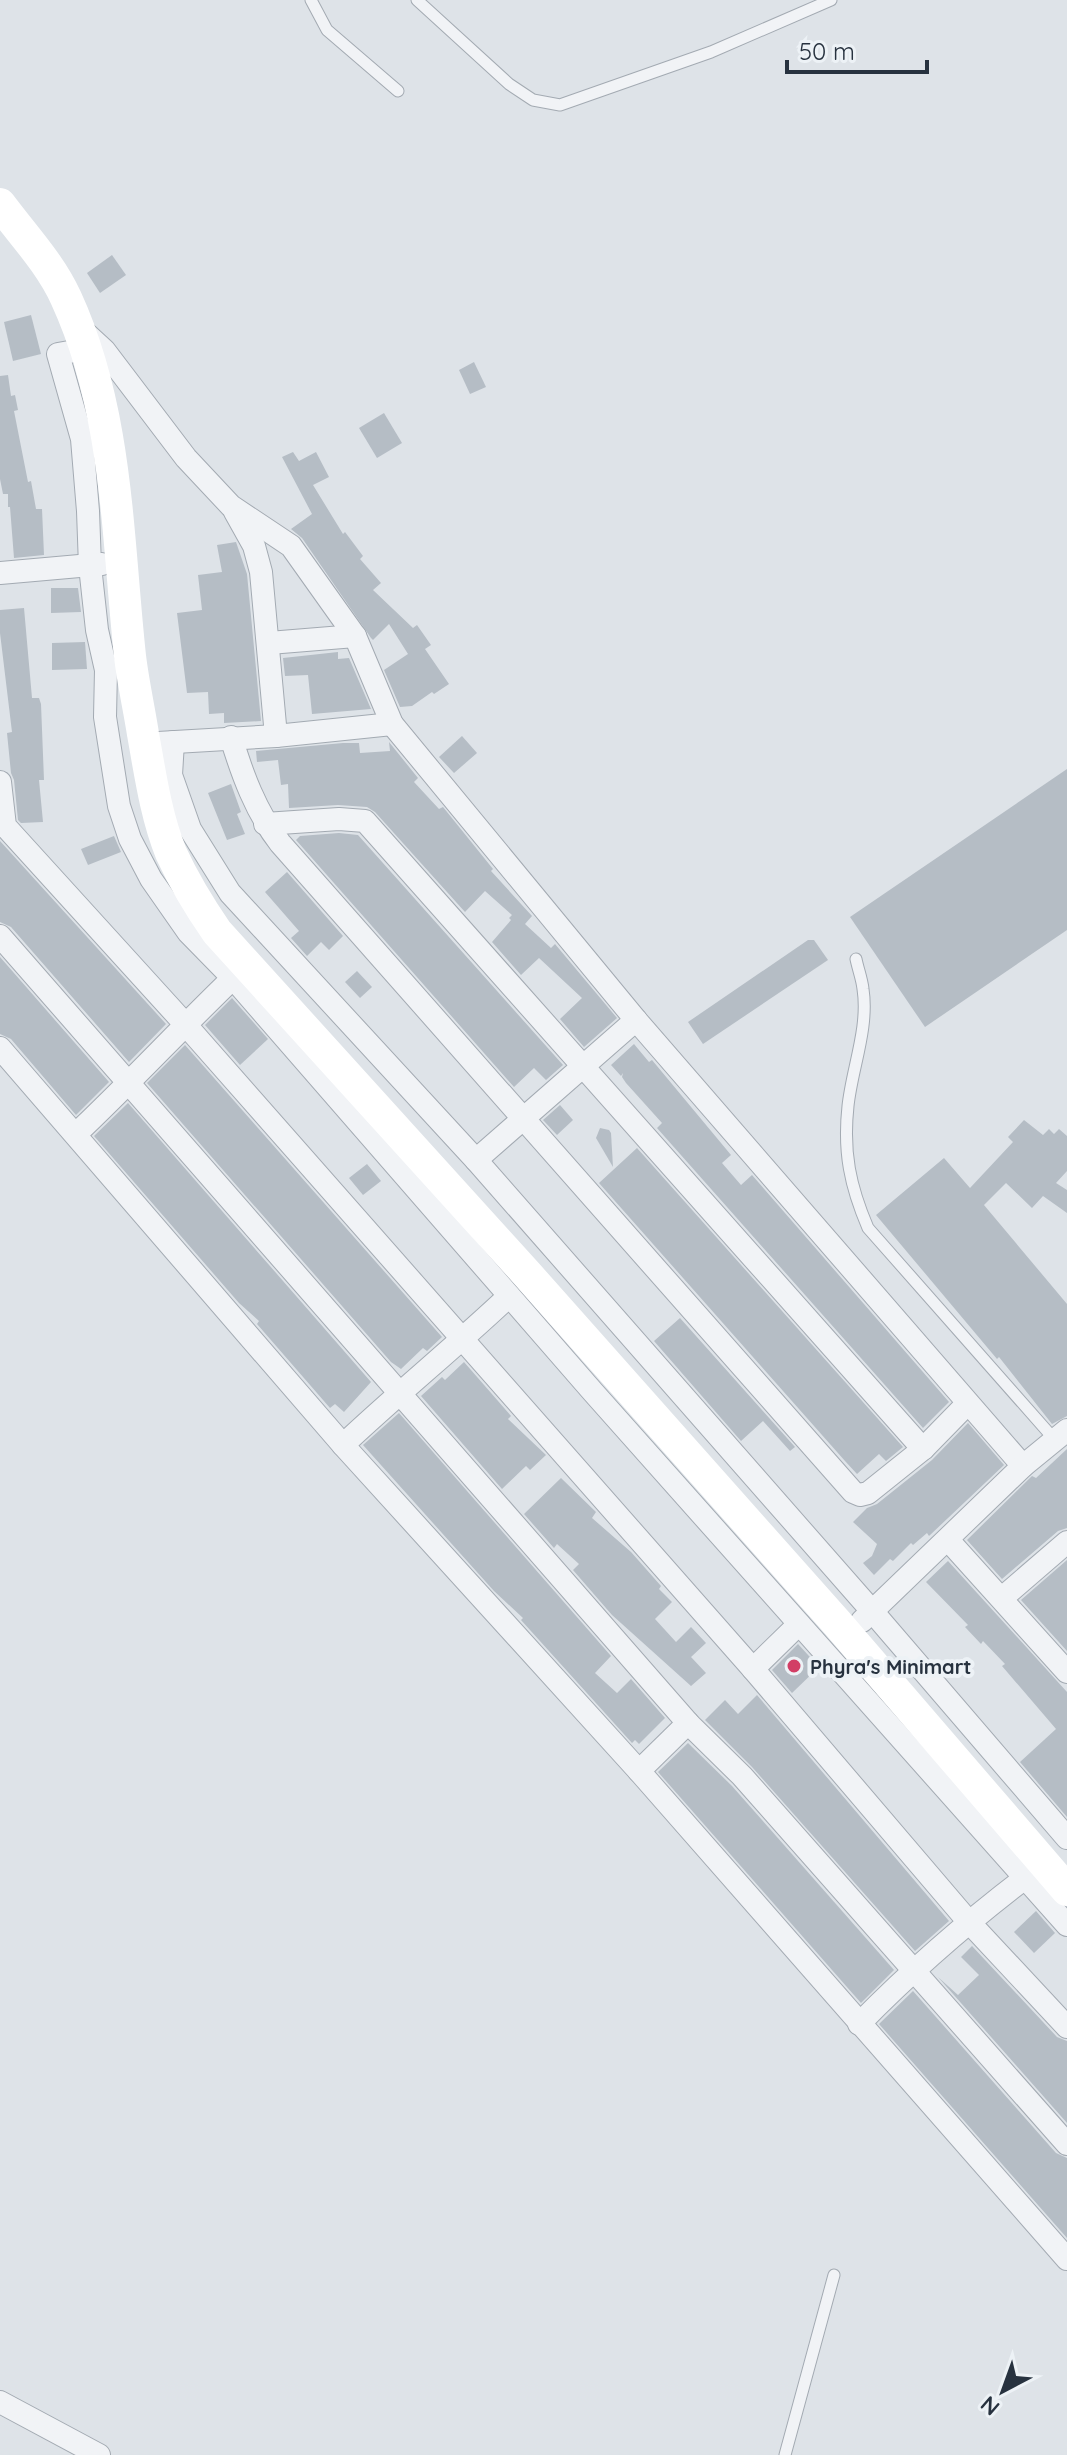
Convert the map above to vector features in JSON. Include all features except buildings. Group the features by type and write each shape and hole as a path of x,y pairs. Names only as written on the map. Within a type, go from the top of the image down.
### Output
{"street":[{"path":"0,204 48,266 66,298 81,336 110,447 130,659 190,829 230,893 476,1160 1067,1838"},
{"path":"81,336 104,350 186,458 231,506 291,546 355,636 392,724 636,1020 1023,1466"},
{"path":"81,336 58,354 82,439 90,566 106,670 105,717 119,806 130,839 151,879 188,932 233,978 509,1296 1067,1925"},
{"path":"231,506 254,546 261,572 276,736"},
{"path":"0,573 90,566 122,560"},
{"path":"269,643 355,636"},
{"path":"159,743 276,736 392,724"},
{"path":"231,737 265,824 853,1492 860,1495 868,1493 923,1449 967,1404"},
{"path":"159,743 156,801 170,851 195,901 217,932 527,1274 847,1635 1067,1890"},
{"path":"0,782 5,826 185,1024 753,1669 968,1921 1067,2027"},
{"path":"265,824 339,819 365,821 923,1449"},
{"path":"0,936 688,1723 742,1776 1067,2144"},
{"path":"76,1134 130,1084 233,978"},
{"path":"476,1160 636,1020"},
{"path":"0,1048 343,1445 639,1771 1067,2259"},
{"path":"343,1445 509,1296"},
{"path":"847,1635 949,1541 1023,1466 1061,1435"},
{"path":"949,1541 1064,1664"},
{"path":"1002,1598 1067,1542"},
{"path":"753,1669 799,1624"},
{"path":"639,1771 688,1723"},
{"path":"859,2024 968,1921 1025,1878"},
{"path":"0,2402 99,2455"}],"lane":[{"path":"311,0 327,30 398,91"},
{"path":"417,0 509,84 533,100 560,105 711,52 831,0"},
{"path":"856,959 864,991 862,1026 848,1109 848,1159 853,1194 868,1228 1061,1435"},
{"path":"785,2455 834,2275"}],"place":[{"name":"Phyra's Minimart","path":"794,1666"}]}
